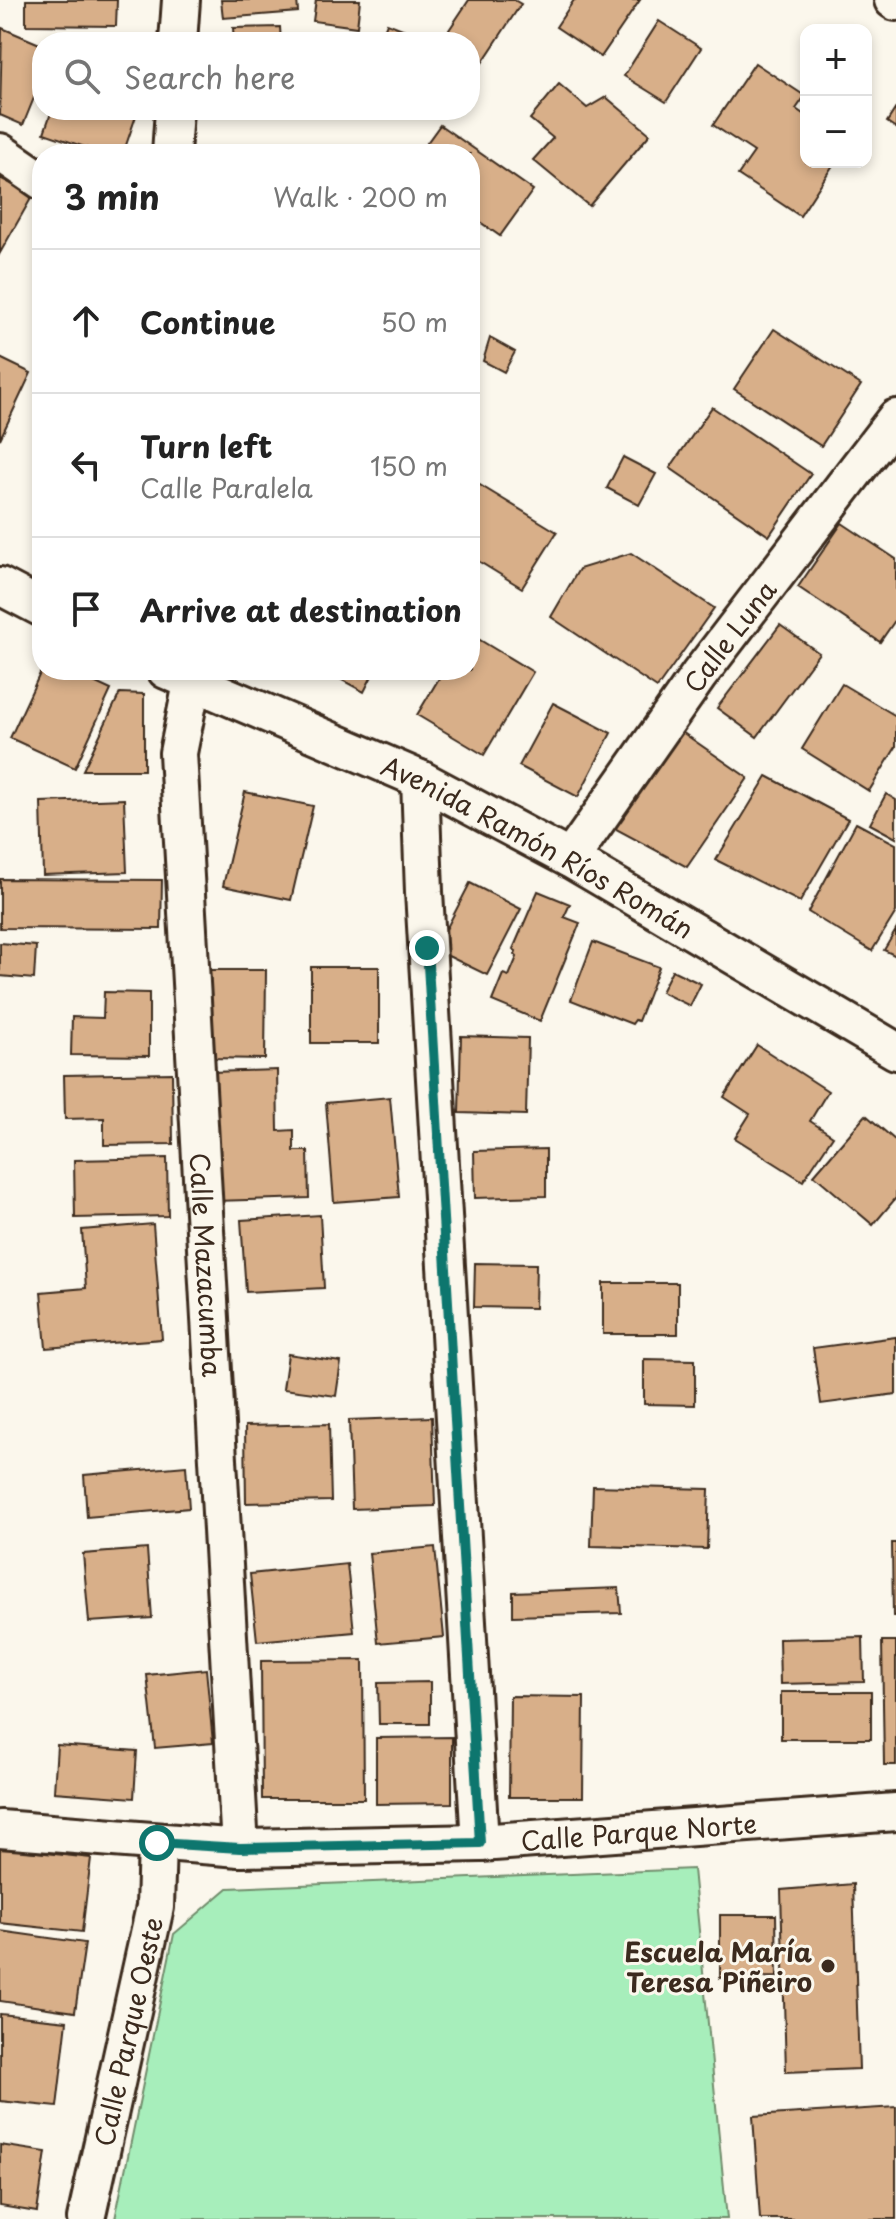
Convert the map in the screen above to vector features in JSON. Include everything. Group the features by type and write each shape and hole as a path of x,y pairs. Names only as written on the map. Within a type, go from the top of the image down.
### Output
{"street":[{"path":"179,32 181,0"},
{"path":"172,144 173,120"},
{"path":"0,152 32,174"},
{"name":"Calle Luna","path":"570,859 699,675 896,418"},
{"path":"0,586 32,603"},
{"name":"Calle Mazacumba","path":"179,680 178,753 240,1848"},
{"name":"Avenida Ramón Ríos Román","path":"186,680 420,779 570,859 896,1051"},
{"path":"420,779 426,934 480,1843"},
{"name":"Calle Parque Norte","path":"0,1829 240,1848 480,1843 896,1812"},
{"name":"Calle Parque Oeste","path":"86,2219 155,1907 157,1843"}],"green space":[{"path":"693,1869 727,2219 115,2219 174,1934 228,1888"}],"building":[{"path":"26,0 117,0 116,26 26,25"},
{"path":"221,0 297,0 298,12 223,18"},
{"path":"316,0 360,0 357,27 313,21"},
{"path":"469,0 514,0 521,4 480,66 480,32 448,32"},
{"path":"574,0 640,0 601,57 556,27"},
{"path":"659,21 701,48 666,102 624,76"},
{"path":"387,23 410,32 383,32"},
{"path":"280,27 280,32 233,32 233,28"},
{"path":"2,28 32,41 32,103 23,125 0,115"},
{"path":"755,63 800,93 800,103 796,109 800,112 800,168 831,168 800,216 738,175 754,152 713,125"},
{"path":"559,84 587,108 606,97 650,134 589,206 533,160 553,138 530,119"},
{"path":"896,108 896,128 887,122"},
{"path":"49,120 135,120 126,144 76,144 44,133"},
{"path":"440,125 467,144 426,144"},
{"path":"480,153 533,190 500,236 480,222"},
{"path":"0,178 32,197 0,253"},
{"path":"774,329 861,385 821,446 734,389"},
{"path":"490,338 515,352 504,372 483,361"},
{"path":"0,358 31,373 0,439"},
{"path":"712,407 811,474 769,536 670,468"},
{"path":"623,457 656,474 639,505 607,488"},
{"path":"480,485 557,532 522,588 480,562"},
{"path":"842,523 896,559 896,619 880,642 798,587"},
{"path":"631,553 714,608 657,688 551,617 579,569"},
{"path":"780,625 819,653 757,737 717,708"},
{"path":"480,640 533,672 484,755 417,715 438,680 480,680"},
{"path":"37,680 90,680 111,690 75,768 10,738"},
{"path":"342,680 370,680 364,692"},
{"path":"842,684 896,716 896,747 869,791 802,749"},
{"path":"120,693 144,694 144,770 83,770"},
{"path":"553,703 611,733 578,797 519,766"},
{"path":"669,723 748,778 687,867 601,821"},
{"path":"767,776 848,819 800,902 716,860"},
{"path":"245,792 313,806 291,900 223,886"},
{"path":"886,794 896,800 896,838 870,824"},
{"path":"124,799 127,872 43,875 41,802"},
{"path":"856,823 896,844 896,912 872,951 808,912"},
{"path":"0,879 162,880 161,929 0,928"},
{"path":"470,883 521,909 487,975 442,953 447,945 440,941"},
{"path":"538,891 570,904 564,917 580,923 540,1021 492,1001 503,974 509,976 517,957 513,949"},
{"path":"896,930 896,956 884,950"},
{"path":"593,942 659,967 638,1021 632,1024 571,1000"},
{"path":"0,943 36,946 34,979 0,976"},
{"path":"311,967 379,967 379,1043 311,1043"},
{"path":"210,970 266,970 265,1059 209,1058"},
{"path":"672,970 701,984 690,1006 661,992"},
{"path":"104,992 149,993 149,1056 71,1055 72,1017 103,1018"},
{"path":"461,1036 528,1038 526,1115 459,1113"},
{"path":"757,1045 828,1091 810,1121 833,1136 803,1181 735,1138 750,1114 724,1097"},
{"path":"277,1070 278,1131 294,1130 294,1151 308,1151 309,1198 214,1201 211,1072"},
{"path":"172,1073 173,1144 104,1145 104,1118 65,1119 64,1075"},
{"path":"390,1097 399,1197 334,1202 326,1103"},
{"path":"866,1115 896,1141 896,1198 873,1225 814,1175"},
{"path":"546,1149 546,1196 475,1198 474,1151"},
{"path":"167,1158 168,1216 75,1218 74,1160"},
{"path":"320,1215 324,1288 246,1292 241,1220"},
{"path":"153,1224 162,1339 46,1348 41,1292 86,1288 82,1230"},
{"path":"475,1263 536,1264 535,1308 474,1307"},
{"path":"603,1283 678,1283 678,1334 603,1334"},
{"path":"896,1337 896,1394 821,1404 813,1348"},
{"path":"288,1354 341,1362 336,1396 283,1389"},
{"path":"644,1359 695,1360 695,1405 644,1404"},
{"path":"432,1417 435,1506 352,1509 349,1420"},
{"path":"329,1424 331,1501 246,1503 245,1426"},
{"path":"186,1466 189,1508 87,1517 84,1475"},
{"path":"593,1486 709,1489 707,1549 591,1546"},
{"path":"892,1543 896,1543 896,1616 893,1616"},
{"path":"435,1547 444,1637 378,1643 369,1553"},
{"path":"147,1549 152,1618 89,1622 83,1554"},
{"path":"347,1564 354,1632 257,1641 250,1574"},
{"path":"619,1588 621,1613 513,1616 513,1592"},
{"path":"863,1637 864,1682 780,1684 779,1639"},
{"path":"882,1641 896,1641 896,1765 884,1765"},
{"path":"363,1660 364,1799 262,1799 261,1661"},
{"path":"206,1669 213,1743 155,1748 147,1675"},
{"path":"430,1682 430,1724 379,1724 378,1683"},
{"path":"781,1692 871,1692 871,1739 781,1739"},
{"path":"510,1696 584,1697 583,1797 509,1797"},
{"path":"452,1737 452,1803 376,1804 376,1738"},
{"path":"57,1745 137,1751 134,1798 54,1792"},
{"path":"0,1848 91,1858 82,1932 0,1923"},
{"path":"853,1884 859,2069 786,2072 781,1890"},
{"path":"720,1915 776,1915 777,1977 720,1978"},
{"path":"0,1931 85,1943 75,2012 0,2001"},
{"path":"0,2014 67,2021 57,2107 0,2101"},
{"path":"896,2107 896,2219 760,2219 753,2116"},
{"path":"0,2145 46,2152 37,2212 0,2206"}],"place":[{"name":"Escuela María Teresa Piñeiro","path":"828,1966"}],"route":[{"path":"157,1843 240,1848 480,1843 427,948"}]}
